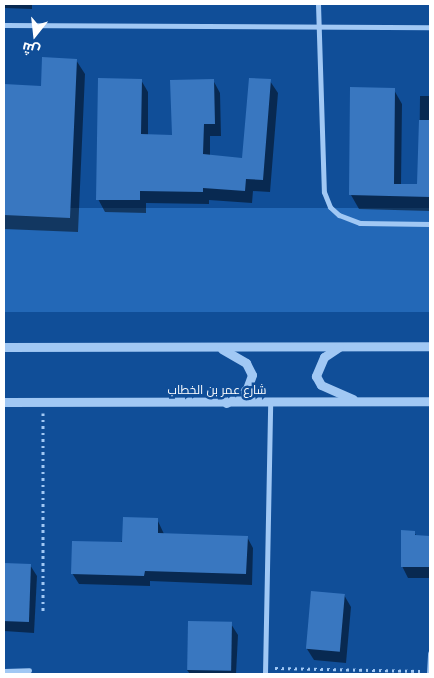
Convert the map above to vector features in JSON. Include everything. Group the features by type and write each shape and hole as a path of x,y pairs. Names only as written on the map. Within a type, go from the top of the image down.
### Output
{"street":[{"path":"318,4 324,192 330,207 339,215 360,223 430,224"},
{"path":"4,24 430,27"},
{"path":"342,346 324,357 316,371 317,380 332,391 359,402"},
{"path":"4,347 219,348 430,346"},
{"path":"219,348 246,363 252,375 247,389 226,403"},
{"name":"شارع عمر بن الخطاب","path":"4,402 226,403 430,401"},
{"path":"265,671 270,402"},
{"path":"429,673 430,653"},
{"path":"4,671 29,670"}],"path":[{"path":"42,403 43,612"},
{"path":"265,671 429,673"}],"shaded area":[{"path":"4,208 430,208 430,312 4,312"}],"building":[{"path":"42,57 77,59 70,218 4,215 4,84 41,86"},
{"path":"98,78 142,79 141,134 172,135 170,80 214,79 215,124 204,124 203,154 242,158 249,78 271,79 263,180 246,179 245,191 203,188 203,192 140,191 140,200 96,200"},
{"path":"350,87 395,88 394,184 417,184 419,120 430,120 430,197 349,195"},
{"path":"123,517 158,518 158,533 248,536 246,574 145,571 144,576 71,574 72,541 122,542"},
{"path":"401,530 415,531 415,535 430,536 430,567 401,567"},
{"path":"4,563 31,564 29,622 4,621"},
{"path":"311,591 345,594 340,652 306,649"},
{"path":"188,621 232,622 231,671 187,670"}]}
